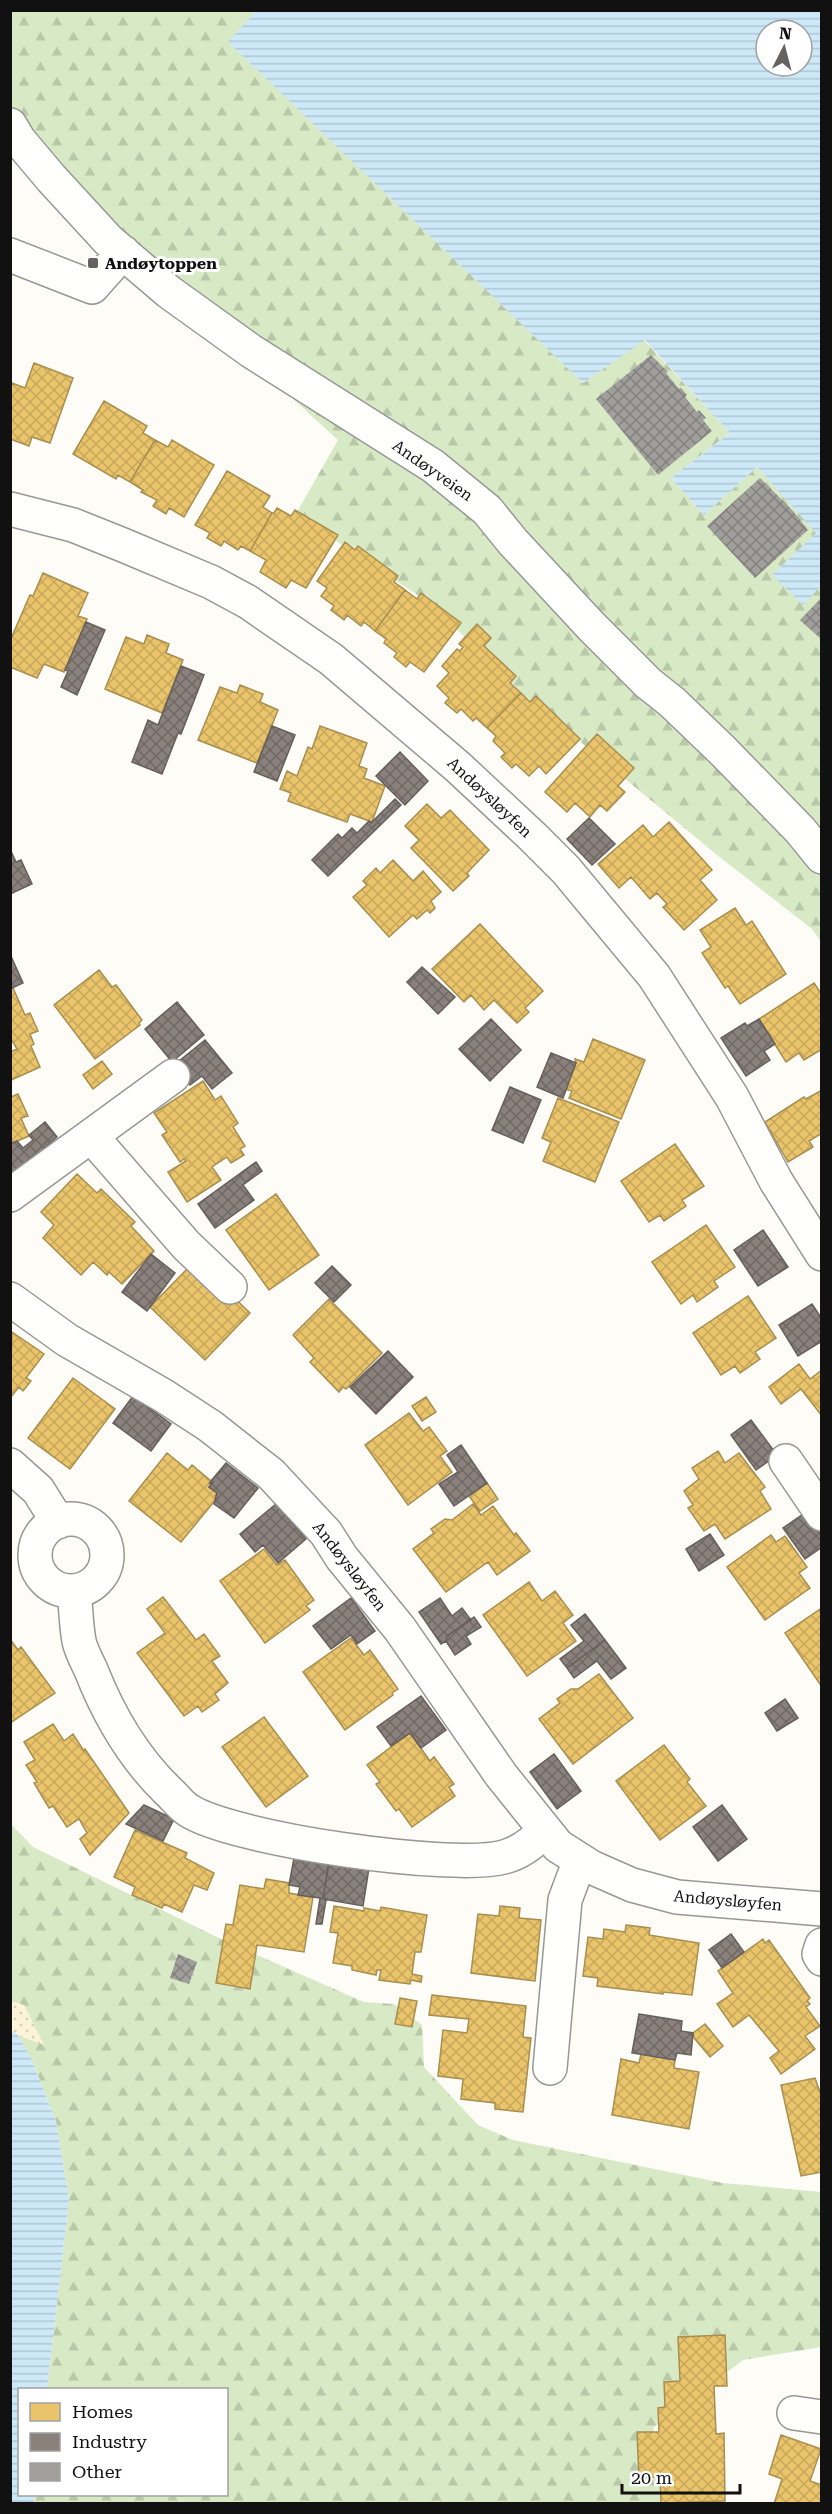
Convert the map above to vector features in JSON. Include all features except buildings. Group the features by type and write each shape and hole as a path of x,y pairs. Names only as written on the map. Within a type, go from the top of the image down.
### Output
{"street":[{"name":"Andøyveien","path":"13,138 108,240 169,292 251,351 433,466 487,510 513,543 592,627 730,759 800,830 822,857"},
{"path":"10,255 92,287 123,252"},
{"name":"Andøysløyfen","path":"10,509 73,525 211,582 248,602 331,659 458,767 566,870 654,976 732,1097 776,1181 822,1254"},
{"path":"10,1195 173,1076"},
{"path":"92,1137 179,1237 230,1287"},
{"name":"Andøysløyfen","path":"10,1299 67,1340 164,1396 210,1426 271,1474 326,1533 342,1558 400,1629 501,1775 558,1846 580,1860 632,1885 677,1897 822,1909"},
{"path":"786,1461 822,1514"},
{"path":"10,1465 38,1490 58,1522"},
{"path":"69,1519 80,1520 99,1532 105,1542 106,1564 102,1574 94,1583 74,1591 64,1591 46,1581 39,1571 35,1560 40,1536 58,1522 69,1519"},
{"path":"74,1591 79,1643 103,1701 125,1740 152,1775 188,1810 223,1826 261,1836 426,1859 466,1860 503,1857 535,1842 545,1830"},
{"path":"550,2068 565,1900 580,1860"},
{"path":"822,1945 819,1954 822,1959"}],"green space":[{"path":"10,11 256,11 229,42 583,383 644,340 730,433 671,478 704,515 757,467 817,533 803,605 821,585 821,941 812,929 717,855 524,695 431,604 296,514 338,440 36,163 11,119"},
{"path":"10,1823 33,1847 227,1942 364,2002 394,2004 422,2025 424,2067 478,2125 513,2140 723,2183 821,2192 821,2347 743,2360 653,2428 684,2503 33,2503 34,2496 228,2496 228,2388 47,2388 69,2199 56,2122 32,2060 11,2030"}],"sand":[{"path":"11,2001 24,2005 44,2045 11,2033"}],"water":[{"path":"256,11 821,11 822,585 803,605 772,575 816,533 757,467 704,515 671,478 730,433 645,340 583,383 228,42"},
{"path":"10,2030 17,2034 32,2060 56,2122 69,2199 47,2388 18,2388 18,2496 34,2496 33,2504 10,2503"}],"place":[{"name":"Andøytoppen","path":"93,263"}]}
